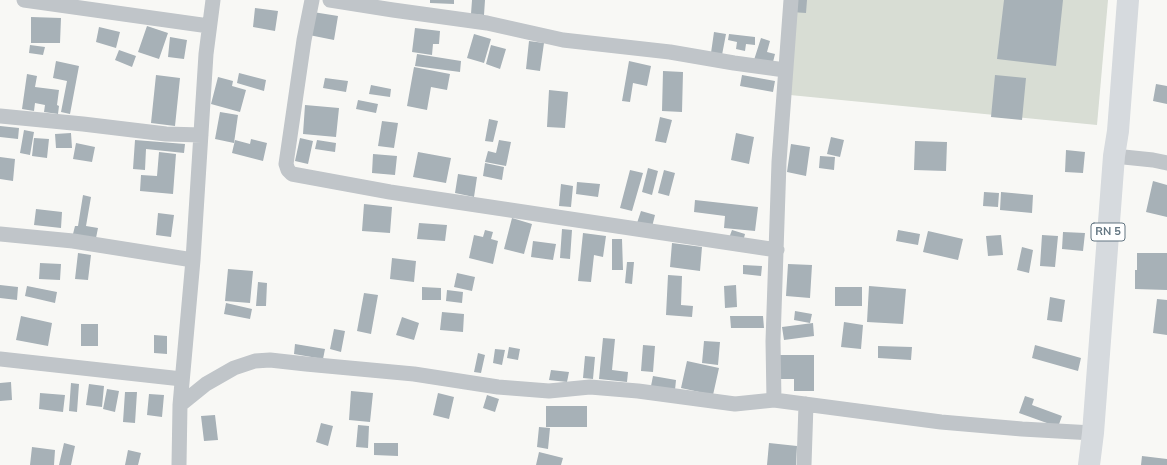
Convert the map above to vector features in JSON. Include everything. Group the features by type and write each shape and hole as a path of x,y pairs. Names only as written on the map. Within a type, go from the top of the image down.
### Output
{"main road":[{"name":"RN 5","path":"1089,465 1128,0"}],"street":[{"path":"24,0 210,26"},
{"path":"179,465 180,405 193,260 206,54 213,0"},
{"path":"312,0 304,40 286,164 288,170 292,174 390,192 777,250"},
{"path":"330,0 487,23 564,40 670,52 785,70"},
{"path":"774,400 773,341 779,162 791,0"},
{"path":"0,116 166,134 201,135"},
{"path":"1114,156 1167,163"},
{"path":"0,234 73,241 193,260"},
{"path":"0,359 182,379"},
{"path":"180,405 206,384 234,368 255,361 270,360 414,374 498,387 549,391 590,387 604,388 735,404 774,400 941,422 1092,433"},
{"path":"804,465 806,404"}],"shaded area":[{"path":"798,0 1108,0 1097,125 790,95"}],"building":[{"path":"430,0 454,0 454,4 430,3"},
{"path":"472,0 485,0 484,15 471,14"},
{"path":"792,0 807,0 806,13 791,12"},
{"path":"1004,0 1063,0 1056,66 997,59"},
{"path":"255,8 278,11 275,31 253,27"},
{"path":"313,12 338,16 334,40 309,35"},
{"path":"31,17 61,18 60,43 31,43"},
{"path":"147,26 168,33 159,59 138,52"},
{"path":"99,27 120,32 116,48 96,42"},
{"path":"415,28 440,31 439,44 433,44 432,55 412,52"},
{"path":"714,32 726,34 722,55 711,53"},
{"path":"474,34 491,39 484,63 467,58"},
{"path":"729,34 755,37 755,45 746,44 745,51 736,49 737,42 728,40"},
{"path":"170,37 187,40 184,59 168,57"},
{"path":"761,38 770,41 767,52 775,54 772,66 754,60"},
{"path":"529,41 544,43 540,71 526,69"},
{"path":"30,45 45,47 43,55 29,53"},
{"path":"491,45 506,49 500,69 486,64"},
{"path":"119,50 136,56 132,67 115,60"},
{"path":"417,54 461,61 460,72 415,66"},
{"path":"56,61 79,66 70,114 61,112 67,81 53,78"},
{"path":"629,61 651,66 647,86 633,83 630,102 622,101"},
{"path":"414,67 450,74 447,90 431,87 427,110 407,106"},
{"path":"663,71 683,72 682,112 662,111"},
{"path":"239,73 266,80 264,91 237,83"},
{"path":"27,74 37,76 35,87 59,90 57,105 59,106 58,114 44,112 45,105 35,103 34,111 22,109"},
{"path":"156,75 180,78 175,126 151,123"},
{"path":"742,75 775,81 773,92 740,86"},
{"path":"995,75 1026,78 1022,120 991,117"},
{"path":"218,77 233,81 232,86 246,90 240,112 211,104"},
{"path":"325,78 348,81 346,92 323,88"},
{"path":"1156,84 1167,86 1167,104 1153,101"},
{"path":"371,85 391,89 390,97 369,94"},
{"path":"549,90 568,92 565,128 547,127"},
{"path":"358,100 378,104 376,113 356,109"},
{"path":"305,105 339,108 336,137 303,134"},
{"path":"220,112 238,115 234,143 215,139"},
{"path":"660,117 672,120 666,143 655,141"},
{"path":"489,119 498,121 493,142 485,141"},
{"path":"382,121 398,123 394,148 378,146"},
{"path":"0,126 19,128 18,139 0,137"},
{"path":"24,130 34,132 30,155 20,153"},
{"path":"71,133 72,148 56,148 55,134"},
{"path":"736,133 754,137 749,164 731,160"},
{"path":"831,137 844,140 840,157 827,154"},
{"path":"34,138 49,139 47,158 32,156"},
{"path":"300,138 313,141 308,164 295,161"},
{"path":"251,139 267,143 263,161 232,153 235,140 250,144"},
{"path":"135,140 185,144 184,153 146,149 145,170 133,169"},
{"path":"317,140 336,143 335,152 315,149"},
{"path":"499,140 511,142 506,166 485,162 488,151 496,153"},
{"path":"915,141 947,142 946,171 914,170"},
{"path":"76,143 95,147 92,162 73,159"},
{"path":"791,144 810,147 806,176 787,172"},
{"path":"1066,150 1085,152 1083,173 1065,172"},
{"path":"159,152 176,154 173,194 140,191 141,175 157,176"},
{"path":"418,152 451,158 446,183 413,177"},
{"path":"373,154 397,156 395,175 372,173"},
{"path":"820,156 835,157 834,170 819,168"},
{"path":"0,157 15,159 13,181 0,179"},
{"path":"485,163 504,167 502,180 483,176"},
{"path":"648,168 658,171 652,195 642,192"},
{"path":"630,170 643,173 632,211 620,208"},
{"path":"664,170 675,173 669,196 658,193"},
{"path":"458,174 477,177 474,197 455,193"},
{"path":"1153,181 1167,185 1167,217 1146,212"},
{"path":"577,182 600,184 598,197 576,194"},
{"path":"561,184 573,186 571,207 559,206"},
{"path":"984,192 999,193 998,207 983,206"},
{"path":"1001,192 1033,195 1032,213 1000,210"},
{"path":"83,195 91,197 86,226 98,228 96,238 73,234 75,226 78,226"},
{"path":"695,200 758,207 755,231 724,228 725,216 694,212"},
{"path":"364,204 392,207 390,233 362,231"},
{"path":"36,209 62,212 61,228 34,225"},
{"path":"641,211 655,215 652,227 637,223"},
{"path":"158,213 174,215 171,237 156,235"},
{"path":"512,218 532,224 524,254 504,249"},
{"path":"419,223 447,225 445,241 417,239"},
{"path":"562,229 572,230 570,259 560,258"},
{"path":"485,230 493,232 491,239 498,241 493,264 469,258 474,235 483,237"},
{"path":"732,230 745,234 743,242 729,238"},
{"path":"898,230 920,234 918,245 896,241"},
{"path":"928,231 963,239 958,260 923,252"},
{"path":"1063,232 1085,233 1083,251 1062,249"},
{"path":"583,233 606,236 603,257 594,255 591,282 578,281"},
{"path":"1001,235 1003,255 988,256 986,236"},
{"path":"1042,235 1058,236 1055,267 1040,266"},
{"path":"612,239 622,239 623,270 612,270"},
{"path":"533,241 556,244 553,260 531,257"},
{"path":"672,243 702,247 700,271 670,267"},
{"path":"1022,247 1033,250 1029,273 1017,270"},
{"path":"78,253 91,255 88,280 75,279"},
{"path":"1137,253 1167,253 1167,290 1135,289"},
{"path":"392,258 416,261 414,282 390,279"},
{"path":"627,262 634,262 632,284 625,283"},
{"path":"40,263 61,264 60,280 39,279"},
{"path":"788,264 812,265 810,298 786,296"},
{"path":"743,265 762,266 761,276 743,274"},
{"path":"228,269 253,271 250,303 225,301"},
{"path":"457,273 475,277 472,291 454,287"},
{"path":"668,275 682,276 681,305 693,306 692,317 666,315"},
{"path":"258,282 267,283 266,306 256,306"},
{"path":"0,285 18,287 17,300 0,298"},
{"path":"736,285 737,307 725,308 724,286"},
{"path":"27,286 57,292 55,303 25,296"},
{"path":"869,286 906,289 903,324 867,322"},
{"path":"422,287 441,288 441,300 422,300"},
{"path":"835,287 862,287 862,306 835,306"},
{"path":"447,290 463,292 462,303 446,301"},
{"path":"364,293 378,295 371,334 357,331"},
{"path":"1050,297 1065,300 1062,322 1047,320"},
{"path":"1157,299 1167,300 1167,335 1153,333"},
{"path":"226,303 252,309 250,319 224,314"},
{"path":"795,311 812,314 810,323 794,320"},
{"path":"442,312 464,314 463,332 440,330"},
{"path":"21,316 52,323 48,346 16,340"},
{"path":"730,316 763,316 764,328 731,328"},
{"path":"402,317 419,323 414,340 396,335"},
{"path":"844,322 863,325 861,349 841,347"},
{"path":"813,323 814,336 784,340 782,327"},
{"path":"81,324 98,324 98,346 81,346"},
{"path":"334,329 345,331 341,352 330,349"},
{"path":"154,335 167,336 167,354 154,353"},
{"path":"603,338 615,339 612,370 628,372 627,382 599,379"},
{"path":"704,341 720,342 718,365 702,363"},
{"path":"295,344 325,349 323,359 294,354"},
{"path":"643,345 655,346 653,372 641,371"},
{"path":"1035,345 1081,358 1078,371 1032,358"},
{"path":"878,346 912,347 911,360 878,358"},
{"path":"509,347 520,349 518,360 507,358"},
{"path":"495,349 505,350 502,365 493,363"},
{"path":"478,353 485,355 481,373 474,372"},
{"path":"780,355 814,355 814,391 794,391 794,379 780,379"},
{"path":"585,356 595,357 593,379 583,378"},
{"path":"687,361 719,368 713,395 681,388"},
{"path":"551,370 569,372 567,382 549,380"},
{"path":"653,376 676,380 675,390 651,386"},
{"path":"11,382 12,400 0,401 0,383"},
{"path":"71,383 79,384 77,412 69,411"},
{"path":"89,384 104,386 102,407 86,405"},
{"path":"107,389 119,391 115,412 103,409"},
{"path":"351,391 373,393 370,422 349,420"},
{"path":"125,392 137,392 135,423 123,422"},
{"path":"40,393 65,395 63,412 39,409"},
{"path":"438,393 454,397 449,419 433,415"},
{"path":"149,394 164,395 162,417 147,415"},
{"path":"487,395 499,399 495,412 483,408"},
{"path":"1025,396 1034,399 1032,405 1062,416 1058,427 1019,413"},
{"path":"546,406 587,406 587,427 546,427"},
{"path":"215,415 218,440 204,441 201,416"},
{"path":"321,423 333,426 328,446 316,442"},
{"path":"358,425 369,426 368,448 356,447"},
{"path":"539,427 550,428 548,449 537,447"},
{"path":"64,443 75,446 71,465 59,465"},
{"path":"374,443 398,443 398,456 374,455"},
{"path":"769,443 797,446 796,465 767,465"},
{"path":"32,447 55,450 54,465 30,465"},
{"path":"128,450 141,453 138,465 125,465"},
{"path":"539,452 563,458 561,465 536,465"},
{"path":"1142,456 1167,459 1167,465 1141,465"}]}
